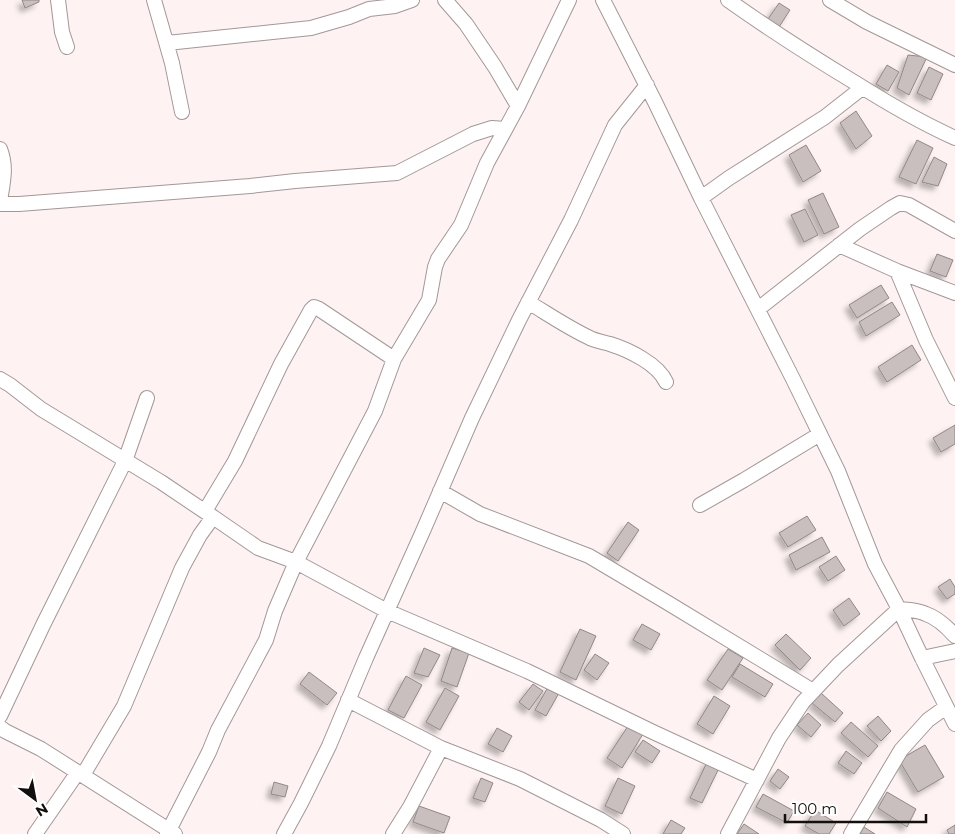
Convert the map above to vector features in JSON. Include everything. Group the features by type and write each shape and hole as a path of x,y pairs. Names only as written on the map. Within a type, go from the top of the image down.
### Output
{"street":[{"path":"58,0 62,32 67,47"},
{"path":"154,0 172,63 182,112"},
{"path":"166,43 311,28 369,9 395,6 412,0"},
{"path":"445,0 466,24 518,106"},
{"path":"0,727 41,749 170,833 222,722 266,640 296,562 375,411 394,359 429,300 438,259 461,225 487,163 518,106 569,0"},
{"path":"603,0 838,471 875,564 899,608 955,724"},
{"path":"728,0 766,27 862,88 930,127 955,138"},
{"path":"830,0 867,22 955,65"},
{"path":"284,834 325,754 472,418 528,302 571,220 615,125 647,85"},
{"path":"701,198 729,178 826,117 862,88"},
{"path":"0,149 4,162 5,176 0,202 19,204 186,192 397,173 473,134 492,128 505,129"},
{"path":"758,309 860,229 900,203 909,205 955,231"},
{"path":"839,245 955,293"},
{"path":"897,270 926,340 955,398"},
{"path":"528,302 590,338 612,344 638,356 660,371 666,382"},
{"path":"34,834 80,774 124,706 182,568 200,535 281,364 311,310 314,307 319,309 394,359"},
{"path":"0,378 41,409 161,482 258,548 296,562 387,611 527,671 652,732 757,780"},
{"path":"0,716 125,461 147,398"},
{"path":"700,505 820,434"},
{"path":"440,491 480,514 588,556 813,691"},
{"path":"899,608 926,613 934,617 955,636"},
{"path":"728,834 779,738 803,702 838,665 899,608"},
{"path":"922,658 955,651"},
{"path":"348,700 441,748 520,779 600,820 623,834"},
{"path":"850,834 901,750 928,720 946,707"},
{"path":"394,834 441,748"}],"building":[{"path":"22,0 39,0 39,2 25,8"},
{"path":"779,3 790,10 777,30 766,22"},
{"path":"908,55 927,57 909,95 897,88"},
{"path":"887,65 899,72 888,91 876,84"},
{"path":"929,67 943,74 931,100 917,93"},
{"path":"856,111 872,136 856,149 840,123"},
{"path":"917,140 933,148 916,184 899,177"},
{"path":"806,145 821,171 803,182 789,155"},
{"path":"934,157 947,164 938,186 922,182"},
{"path":"823,193 839,227 824,234 808,200"},
{"path":"805,209 818,235 804,242 791,215"},
{"path":"937,254 953,260 946,277 930,271"},
{"path":"881,285 889,298 857,318 849,305"},
{"path":"892,302 900,315 866,336 859,322"},
{"path":"912,345 921,360 887,382 878,367"},
{"path":"955,425 955,444 941,452 933,438"},
{"path":"807,516 816,530 788,547 779,533"},
{"path":"628,522 639,530 618,561 607,553"},
{"path":"822,537 830,552 796,570 789,555"},
{"path":"836,556 845,570 828,581 819,567"},
{"path":"950,579 955,587 955,594 947,599 938,587"},
{"path":"849,598 860,614 844,626 833,610"},
{"path":"642,624 660,634 651,650 633,640"},
{"path":"580,629 596,636 576,680 560,672"},
{"path":"786,634 811,658 800,670 775,645"},
{"path":"424,648 440,655 428,677 414,673"},
{"path":"452,648 469,653 457,687 441,681"},
{"path":"728,649 743,658 722,690 707,680"},
{"path":"595,654 609,663 597,680 584,670"},
{"path":"740,664 773,684 765,697 732,677"},
{"path":"309,672 337,693 327,705 300,684"},
{"path":"406,676 422,685 404,718 388,710"},
{"path":"533,684 543,691 529,710 519,702"},
{"path":"548,687 559,693 546,716 535,710"},
{"path":"445,688 459,696 440,730 426,722"},
{"path":"821,693 843,713 835,722 812,703"},
{"path":"714,696 730,706 713,734 697,724"},
{"path":"808,713 821,725 811,737 797,725"},
{"path":"878,716 891,731 881,741 867,726"},
{"path":"851,722 878,746 868,757 841,733"},
{"path":"628,726 643,734 622,768 607,758"},
{"path":"497,728 512,736 503,752 488,744"},
{"path":"643,740 660,751 652,763 635,752"},
{"path":"925,745 944,777 918,792 899,760"},
{"path":"846,751 862,763 854,774 838,763"},
{"path":"708,760 720,766 702,803 690,798"},
{"path":"778,769 789,777 780,789 770,781"},
{"path":"481,778 493,783 485,802 473,798"},
{"path":"618,778 635,786 622,814 605,806"},
{"path":"274,782 288,786 285,797 271,794"},
{"path":"887,792 916,809 907,827 878,808"},
{"path":"763,794 794,811 787,823 756,807"},
{"path":"419,806 450,817 444,833 413,822"},
{"path":"815,810 836,823 829,834 819,834 805,826"},
{"path":"671,820 685,828 681,834 663,834"},
{"path":"744,824 759,834 737,834"},
{"path":"955,825 955,834 949,834 947,830"},
{"path":"864,827 875,834 860,834"}]}
